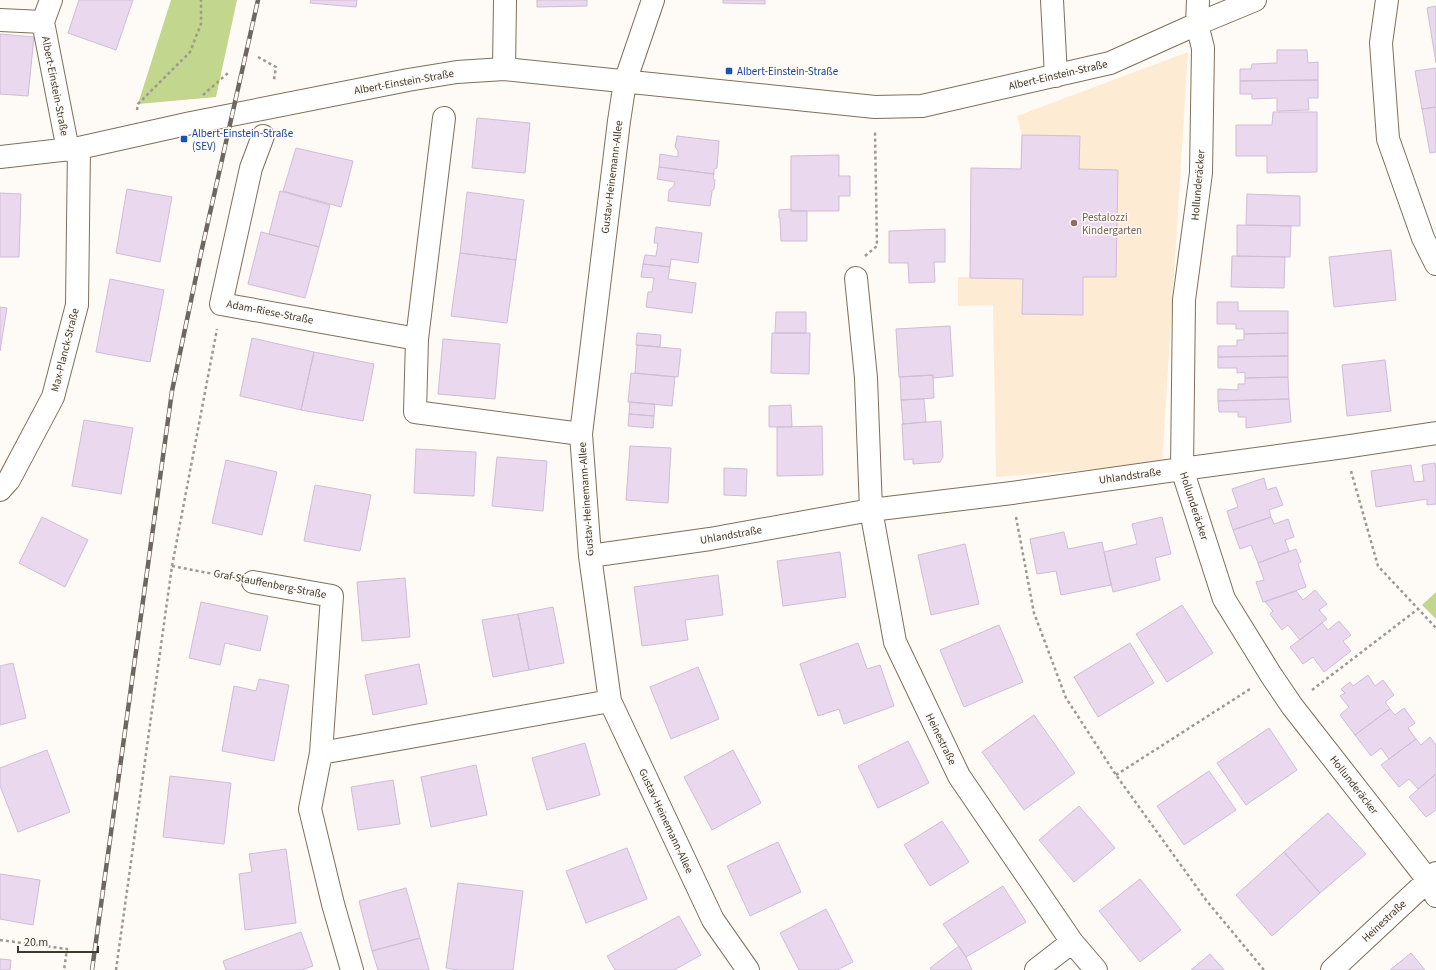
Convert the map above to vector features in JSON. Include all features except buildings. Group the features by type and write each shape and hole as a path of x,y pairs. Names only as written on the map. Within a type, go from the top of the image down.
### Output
{"street":[{"name":"Albert-Einstein-Straße","path":"51,0 43,22 73,149"},
{"path":"504,0 504,69"},
{"name":"Gustav-Heinemann-Allee","path":"653,0 625,82 618,128 581,434 590,556 610,701 713,920 748,970"},
{"path":"1052,0 1056,76"},
{"name":"Hollunderäcker","path":"1198,0 1197,24 1203,48 1201,173 1184,300 1182,468 1224,599 1292,706 1433,883"},
{"name":"Albert-Einstein-Straße","path":"0,157 73,149 408,80 457,72 504,69 874,107 922,106 1110,63 1255,0"},
{"path":"1387,0 1381,43 1388,139 1423,238 1436,264"},
{"name":"Albert-Einstein-Straße","path":"0,20 43,22"},
{"path":"444,118 417,339 414,412 581,434"},
{"name":"Adam-Riese-Straße","path":"263,136 251,168 221,304 417,339"},
{"name":"Max-Planck-Straße","path":"0,490 9,480 53,397 77,305 73,149"},
{"path":"856,278 866,378 871,510"},
{"name":"Uhlandstraße","path":"590,556 710,539 871,510 1012,493 1436,433"},
{"name":"Heinestraße","path":"871,510 895,642 959,776 1072,942 1096,970"},
{"name":"Graf-Stauffenberg-Straße","path":"253,582 332,596 321,753 310,809 333,904 352,970"},
{"path":"321,753 610,701"},
{"name":"Heinestraße","path":"1332,970 1433,883"},
{"path":"1036,970 1072,942"}],"path":[{"path":"133,136 138,104 190,52 201,24 201,0"},
{"path":"258,57 276,66 272,107"},
{"path":"856,278 864,256 876,246 874,107"},
{"path":"116,970 172,566 221,304"},
{"path":"1344,447 1378,566 1436,628"},
{"path":"1012,493 1034,613 1066,698 1116,775 1206,900 1264,970"},
{"name":"Graf-Stauffenberg-Straße","path":"172,566 253,582"},
{"path":"1292,706 1418,609"},
{"path":"1116,775 1271,675"},
{"path":"0,940 67,949 64,970"}],"shaded area":[{"name":"Pestalozzi Kindergarten","path":"1188,52 1162,464 996,477 993,305 958,306 958,277 970,277 971,168 1021,169 1022,135 1017,116"}],"green space":[{"path":"171,0 237,0 216,97 138,104"},
{"path":"1436,592 1436,619 1422,605"}],"railway":[{"path":"92,970 172,391 201,253 258,0"}],"place":[{"name":"Albert-Einstein-Straße","path":"729,71"},
{"name":"Albert-Einstein-Straße (SEV)","path":"184,139"},
{"name":"Pestalozzi Kindergarten","path":"1074,223"}]}
